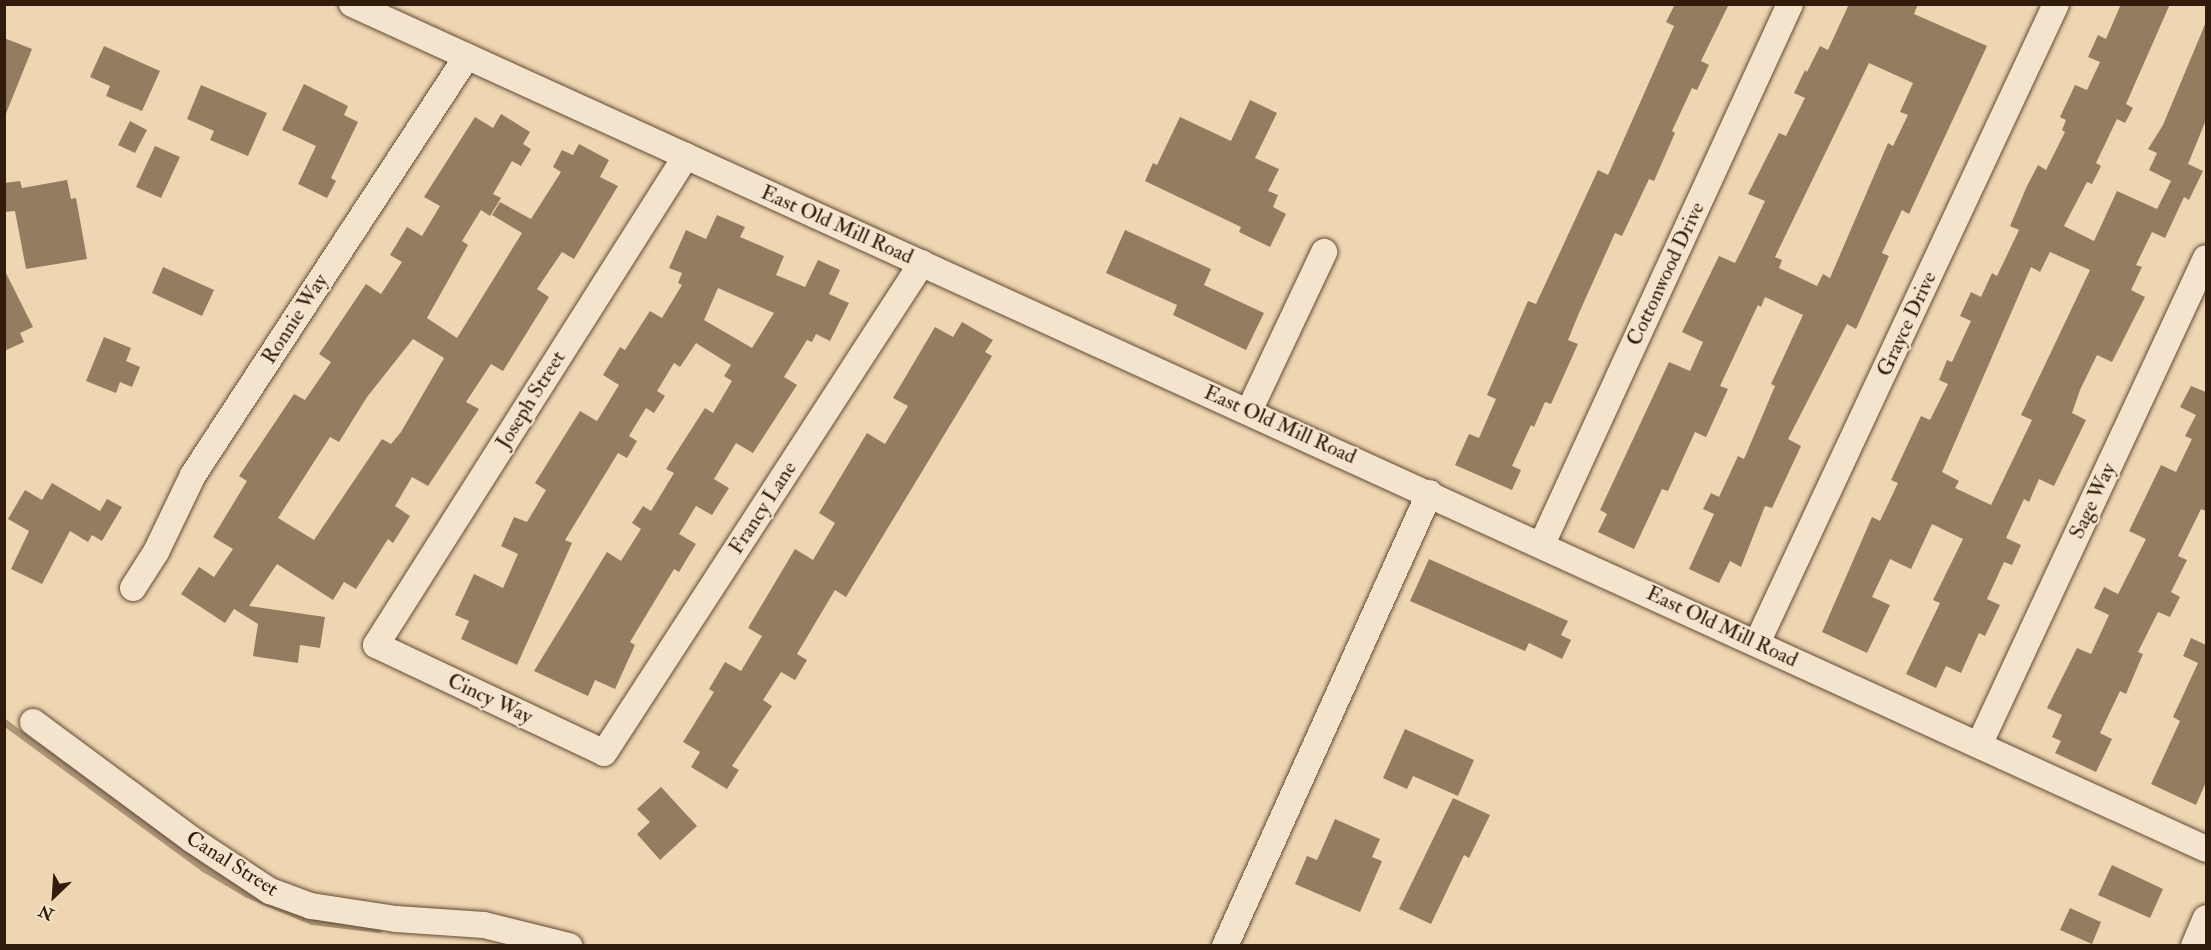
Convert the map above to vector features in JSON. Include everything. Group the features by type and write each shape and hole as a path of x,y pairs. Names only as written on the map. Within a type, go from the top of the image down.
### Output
{"street":[{"name":"East Old Mill Road","path":"352,4 1542,544 2206,849"},
{"name":"Cottonwood Drive","path":"1542,544 1790,4"},
{"name":"Grayce Drive","path":"1757,643 2056,4"},
{"name":"Ronnie Way","path":"133,588 156,552 194,476 467,57"},
{"name":"Joseph Street","path":"376,645 686,156"},
{"path":"1249,411 1324,252"},
{"name":"Sage Way","path":"1979,745 2206,258"},
{"name":"Francy Lane","path":"604,753 922,263"},
{"path":"1225,945 1430,493"},
{"name":"Cincy Way","path":"376,645 604,753"},
{"name":"Canal Street","path":"33,723 191,839 270,891 321,908 396,919 484,925 569,945"},
{"path":"2194,945 2206,918"}],"building":[{"path":"1675,4 1729,4 1701,61 1709,65 1697,90 1692,88 1672,131 1675,133 1654,181 1649,179 1622,236 1615,233 1579,313 1568,340 1578,344 1551,404 1545,402 1534,427 1531,425 1512,466 1521,470 1512,490 1455,465 1469,434 1479,438 1496,399 1487,395 1528,301 1536,304 1598,170 1608,175 1674,26 1666,22"},
{"path":"1849,4 1918,4 1914,14 1987,46 1909,214 1902,210 1882,253 1889,256 1856,329 1847,324 1788,439 1801,446 1772,508 1765,506 1741,567 1730,561 1719,583 1689,569 1714,514 1703,509 1711,493 1719,497 1738,456 1744,459 1775,386 1771,384 1803,315 1765,297 1761,307 1758,305 1720,386 1728,389 1706,437 1695,432 1668,491 1662,489 1634,549 1598,532 1607,514 1600,510 1669,362 1690,371 1703,342 1682,332 1719,256 1735,263 1765,201 1748,194 1779,133 1786,136 1805,98 1794,93 1805,70 1807,72 1820,46 1828,50","holes":["1869,63 1913,83 1900,112 1908,115 1893,146 1888,143 1830,278 1823,274 1817,286 1779,268 1782,260 1775,257"]},
{"path":"2121,4 2170,4 2126,104 2133,108 2125,123 2117,119 2096,163 2101,166 2092,184 2087,182 2064,226 2094,241 2117,191 2157,209 2171,181 2149,170 2157,153 2148,149 2163,125 2206,22 2206,120 2188,164 2203,171 2189,200 2184,197 2165,238 2152,232 2136,265 2142,267 2131,290 2145,297 2112,362 2097,355 2080,390 2072,413 2086,420 2054,486 2039,479 2029,502 2024,499 2006,538 2021,545 2012,565 2004,562 1987,599 2000,605 1985,636 1979,633 1961,673 1946,666 1936,688 1906,674 1940,603 1933,600 1963,539 1932,524 1911,569 1890,559 1872,597 1890,605 1867,653 1822,632 1872,517 1880,521 1898,483 1891,480 1921,416 1930,420 1948,384 1939,380 1947,360 1952,362 1971,321 1960,316 1971,292 1981,297 1992,273 1997,276 2019,230 2010,226 2027,186 2038,165 2046,170 2065,132 2062,130 2066,120 2060,117 2075,85 2087,90 2100,62 2088,57 2098,35 2106,39","holes":["2050,252 2090,270 2021,415 2032,420 1991,505 1955,488 1959,481 1942,472 2031,267 2040,272"]},
{"path":"4,38 32,49 5,116 4,116"},
{"path":"104,46 160,71 142,111 106,96 110,86 90,77"},
{"path":"304,84 348,106 344,115 358,122 331,178 336,181 327,198 298,184 316,146 282,130"},
{"path":"201,85 267,113 248,156 210,140 214,131 187,119"},
{"path":"1250,100 1277,113 1255,158 1279,169 1268,191 1278,195 1273,207 1286,214 1270,247 1239,232 1241,227 1145,181 1153,163 1157,165 1180,117 1231,141"},
{"path":"501,114 530,132 523,144 531,149 521,166 512,161 493,194 501,198 490,216 481,210 462,241 468,245 427,318 457,338 522,233 492,215 500,202 531,219 561,172 553,167 562,150 573,155 579,144 609,160 600,177 618,186 574,259 562,252 537,289 549,297 503,371 491,364 466,402 479,409 428,486 412,477 395,506 410,516 393,543 388,539 356,589 344,582 333,600 277,564 249,606 325,617 320,648 300,645 298,663 253,656 258,624 234,609 225,623 181,594 199,567 214,577 233,549 213,537 247,481 239,476 294,394 305,400 331,362 319,354 366,284 381,294 402,262 390,255 407,227 422,236 440,206 424,197 475,117 493,128","holes":["413,339 444,358 401,432 391,444 382,439 314,540 278,518 330,437 339,442 367,397"]},
{"path":"130,121 147,130 135,153 118,145"},
{"path":"155,146 180,157 161,198 136,187"},
{"path":"67,180 71,199 76,198 87,259 26,269 15,211 4,212 4,183 20,181 22,188"},
{"path":"717,215 745,227 740,237 784,256 776,275 805,287 818,260 840,270 829,294 849,303 830,341 816,334 812,342 807,340 784,377 797,385 753,453 736,443 714,479 729,488 712,515 696,506 679,534 696,544 679,572 674,569 630,642 635,645 615,689 595,680 588,696 534,671 607,552 621,561 641,529 632,523 643,506 651,511 674,473 666,469 705,408 713,413 732,381 724,376 731,365 696,343 680,367 674,363 657,391 665,396 654,413 646,408 629,436 637,441 627,458 618,453 565,540 572,543 517,665 461,639 469,621 455,615 474,574 503,588 518,554 501,546 514,517 527,522 546,490 535,483 580,411 597,421 619,385 603,375 620,347 625,350 650,311 662,318 682,285 678,283 682,273 669,268 686,230 706,239","holes":["718,288 774,313 752,348 704,320"]},
{"path":"1125,230 1211,269 1204,285 1264,313 1246,350 1173,315 1177,305 1106,273"},
{"path":"163,267 214,290 202,316 152,293"},
{"path":"4,269 33,327 20,333 24,342 4,351"},
{"path":"962,322 993,340 985,352 992,356 846,597 835,590 797,654 807,660 795,680 781,672 763,700 772,706 732,766 739,770 727,789 691,767 700,752 683,742 714,692 709,689 725,662 741,671 762,636 748,628 795,549 813,560 835,523 819,513 867,433 885,444 908,406 893,398 935,327 953,337"},
{"path":"104,337 131,348 126,361 140,367 132,387 120,382 116,393 86,381"},
{"path":"2191,386 2206,392 2206,511 2201,509 2178,556 2187,560 2171,592 2180,597 2170,617 2158,612 2138,652 2143,654 2126,694 2120,691 2100,733 2112,739 2096,772 2055,753 2061,741 2052,737 2062,715 2047,708 2077,648 2091,654 2109,615 2094,608 2104,587 2118,594 2146,539 2129,531 2161,465 2176,472 2192,439 2185,436 2196,415 2180,407"},
{"path":"52,483 100,511 107,499 122,507 102,541 92,535 88,542 70,531 42,584 11,569 29,531 8,519 25,490 42,500"},
{"path":"1429,559 1568,621 1561,635 1571,640 1562,659 1529,643 1525,651 1410,601"},
{"path":"2191,638 2206,645 2206,782 2196,805 2151,784 2180,721 2173,717 2198,663 2183,656"},
{"path":"1405,729 1474,760 1458,796 1413,776 1407,789 1383,778"},
{"path":"661,787 697,826 660,860 637,834 650,822 637,809"},
{"path":"1453,798 1490,815 1469,858 1464,855 1431,924 1399,909"},
{"path":"1335,819 1380,839 1372,857 1382,861 1360,912 1295,884 1307,856 1317,860"},
{"path":"2112,865 2163,889 2150,918 2098,895"},
{"path":"2070,908 2101,922 2092,944 2060,930"}],"waterway":[{"path":"4,722 205,869 247,894 312,921 379,929"}]}
